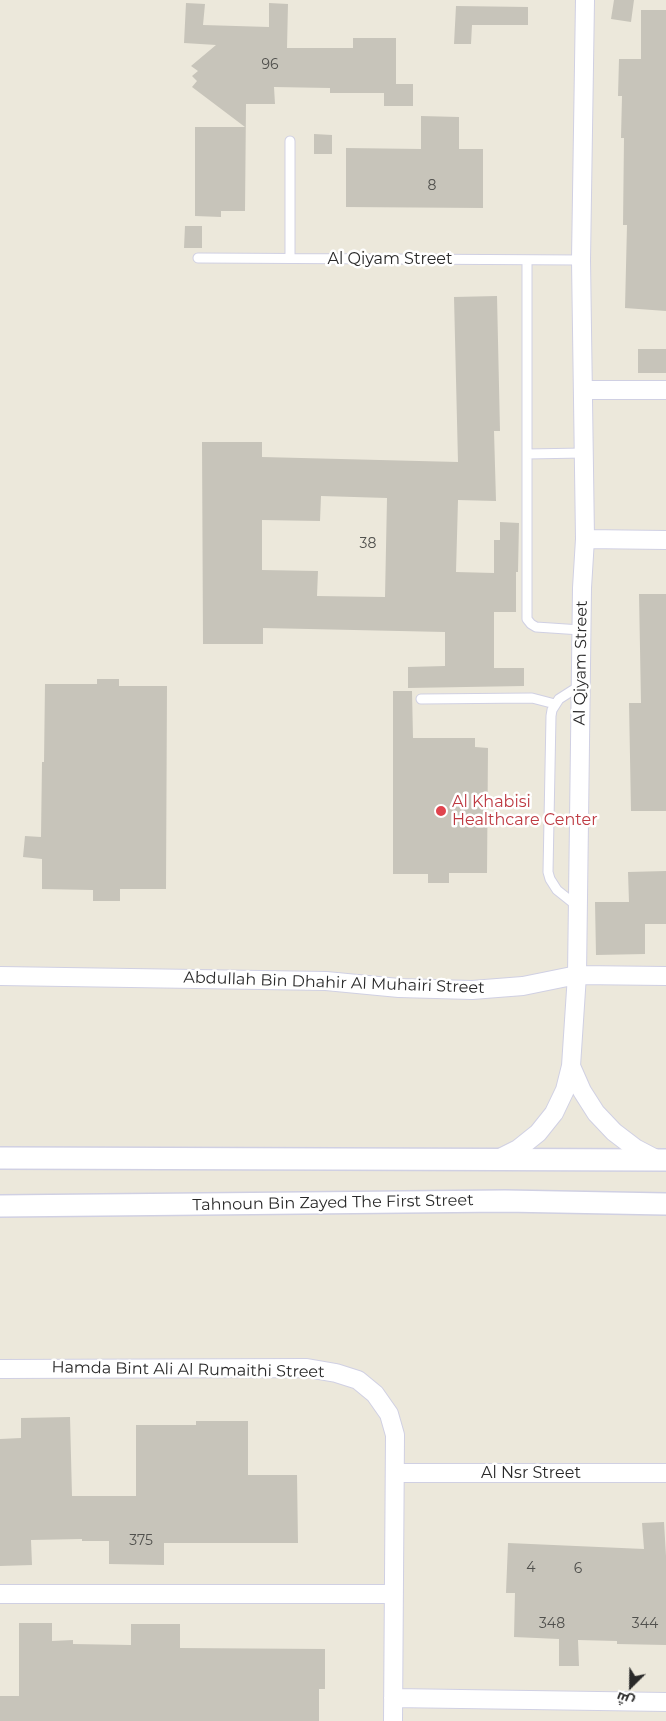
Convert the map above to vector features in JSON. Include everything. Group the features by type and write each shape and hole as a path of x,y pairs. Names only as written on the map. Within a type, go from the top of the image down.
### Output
{"street":[{"name":"Al Qiyam Street","path":"496,1160 518,1148 538,1133 554,1113 565,1090 571,1066 577,976 581,630 585,539 581,260 586,0"},
{"path":"583,390 666,390"},
{"path":"585,539 666,540"},
{"name":"Abdullah Bin Dhahir Al Muhairi Street","path":"0,976 326,981 399,988 472,990 523,986 577,976 666,976"},
{"name":"Al Qiyam Street","path":"571,1066 591,1105 614,1132 635,1148 662,1160"},
{"path":"0,1158 662,1160"},
{"name":"Tahnoun Bin Zayed The First Street","path":"0,1206 505,1201 666,1204"},
{"name":"Hamda Bint Ali Al Rumaithi Street","path":"0,1369 307,1368 336,1373 358,1380 375,1394 389,1414 395,1435 393,1721"},
{"name":"Al Nsr Street","path":"396,1474 666,1473"},
{"path":"0,1594 394,1594"},
{"path":"394,1698 666,1702"}],"lane":[{"path":"290,140 290,258"},
{"name":"Al Qiyam Street","path":"198,258 581,260"},
{"path":"527,260 527,619 536,627 581,630"},
{"path":"527,454 584,453"},
{"path":"578,906 557,890 548,872 551,716 559,699 581,685"},
{"path":"421,699 532,698 555,704"}],"building":[{"path":"614,0 634,0 631,22 611,19"},
{"path":"186,3 205,4 203,25 269,27 269,3 288,4 287,48 353,48 353,38 396,38 396,84 413,84 413,106 384,106 384,93 330,93 330,88 274,87 275,104 246,104 245,211 221,211 221,217 195,216 195,127 245,127 192,87 197,81 192,76 198,71 191,66 216,45 184,43"},
{"path":"456,6 528,7 528,25 472,25 471,44 454,44"},
{"path":"641,10 666,10 666,311 625,308 627,225 623,225 624,138 621,138 622,96 618,96 619,59 641,59"},
{"path":"421,116 459,117 459,149 483,149 483,208 346,207 346,148 421,149"},
{"path":"314,134 332,135 332,154 314,154"},
{"path":"185,226 202,226 202,248 184,248"},
{"path":"497,296 500,431 494,431 496,501 458,500 456,572 494,573 494,540 500,540 500,522 519,523 516,612 494,612 494,668 524,668 524,686 408,688 408,667 445,666 445,632 263,628 263,644 203,644 202,442 262,442 262,457 458,462 454,297","holes":["321,496 387,498 385,597 317,596 318,571 262,570 262,520 320,521"]},
{"path":"638,349 666,349 666,373 638,373"},
{"path":"639,594 666,594 666,811 631,811 629,703 641,703"},
{"path":"97,679 119,679 119,686 167,686 166,889 120,889 120,901 93,901 93,890 42,889 42,859 23,857 25,836 41,837 45,684 97,684"},
{"name":"Al Khabisi Healthcare Center","path":"393,691 412,691 413,738 475,738 475,747 488,748 487,873 449,873 449,883 428,883 428,874 393,874"},
{"path":"666,871 666,924 645,924 645,954 596,955 595,902 629,902 628,872"},
{"path":"70,1417 72,1496 136,1496 136,1425 196,1425 196,1421 248,1421 248,1475 297,1475 298,1543 164,1543 164,1565 109,1564 109,1541 82,1541 82,1539 31,1540 32,1565 0,1566 0,1439 21,1438 21,1418"},
{"path":"664,1522 666,1645 617,1644 617,1641 578,1640 579,1666 559,1666 559,1639 514,1637 515,1593 506,1593 508,1543 644,1549 642,1523"},
{"path":"19,1623 52,1623 52,1641 73,1640 73,1644 131,1645 131,1624 180,1624 180,1648 325,1649 325,1689 319,1689 319,1721 0,1721 0,1696 19,1696"}],"place":[{"name":"Al Khabisi Healthcare Center","path":"441,811"}]}
